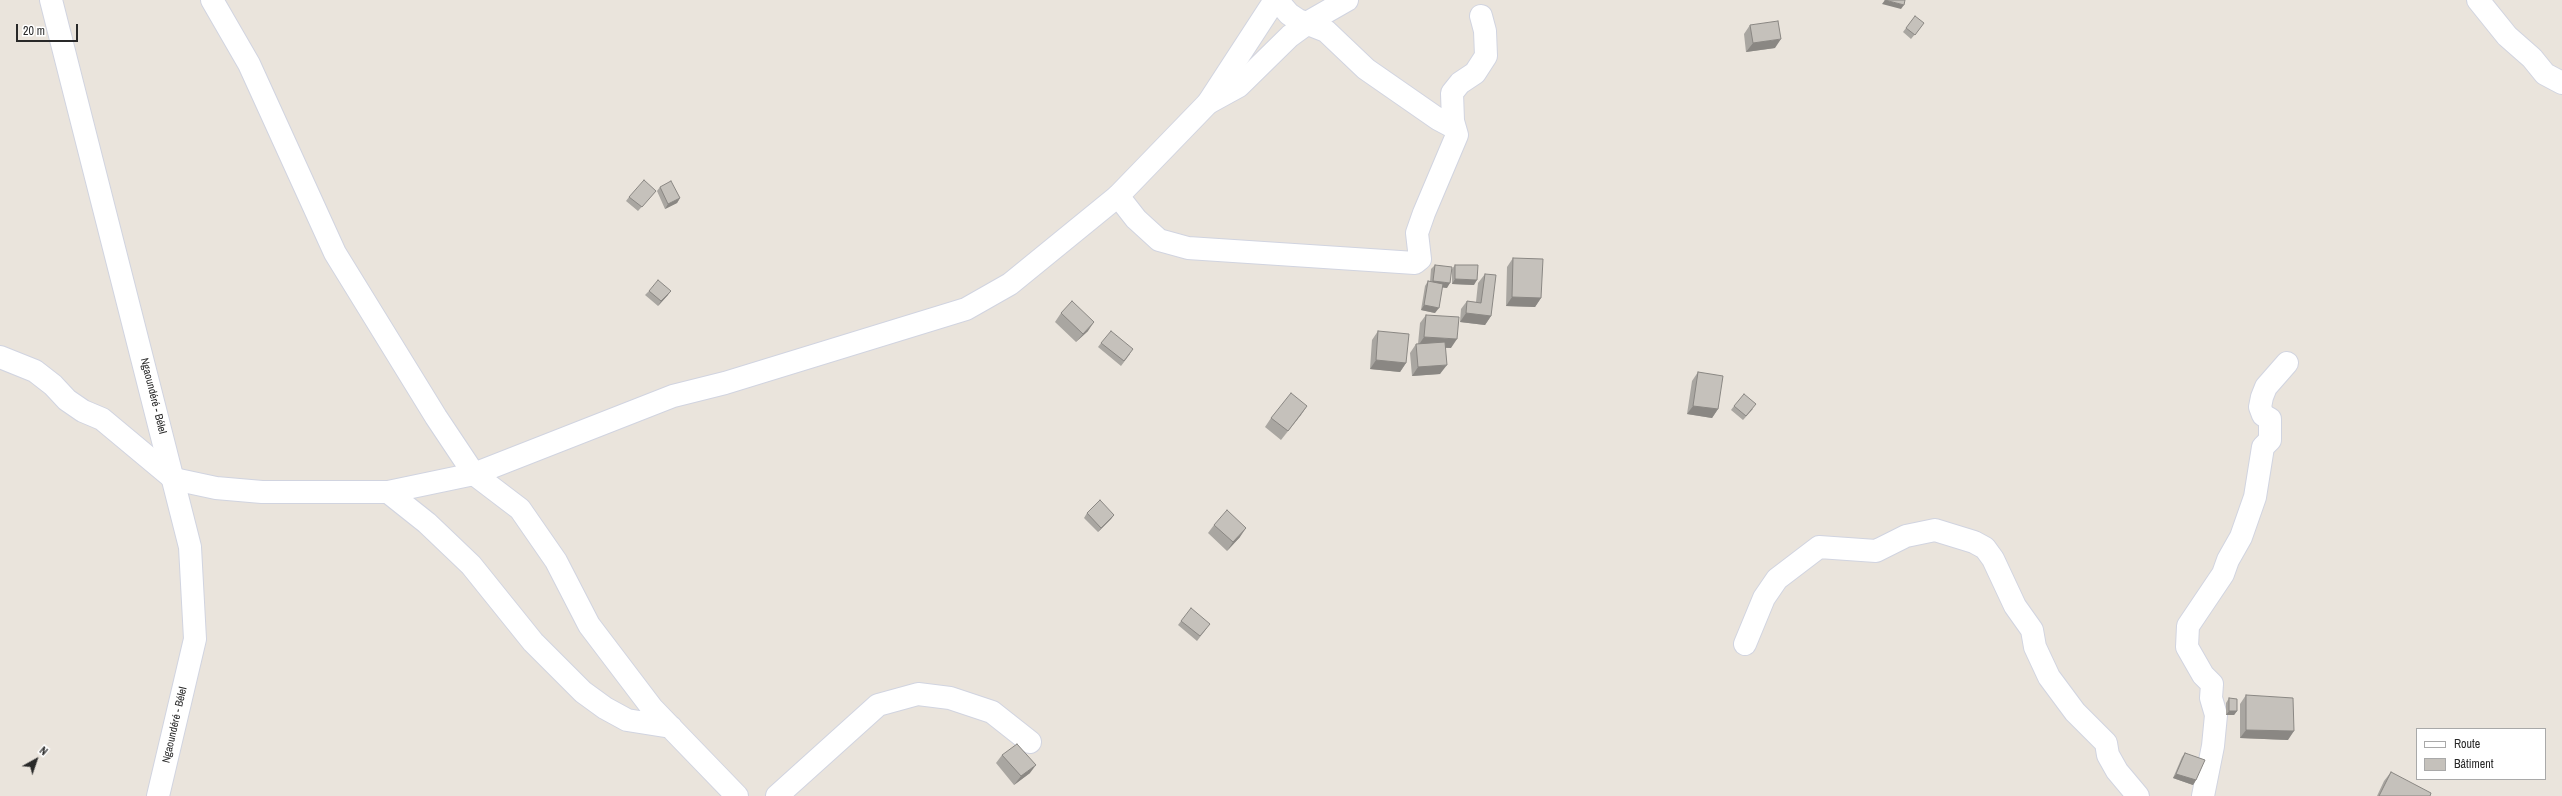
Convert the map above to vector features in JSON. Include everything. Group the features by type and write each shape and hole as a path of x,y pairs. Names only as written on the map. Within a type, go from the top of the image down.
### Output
{"street":[{"name":"Ngaoundéré - Bélel","path":"51,0 174,479 190,547 195,639 158,796"},
{"path":"212,0 249,64 335,254 436,417 474,474 520,509 556,561 589,625 652,708 737,796"},
{"path":"0,357 35,371 53,384 67,400 83,411 102,419 174,479 216,488 262,492 388,492 474,474 673,396 725,383 966,309 1010,284 1118,196 1208,103 1276,0 1289,14 1326,31 1366,69 1438,119 1455,128"},
{"path":"1208,103 1239,86 1290,36 1307,23 1347,0"},
{"path":"2478,0 2507,36 2532,58 2545,74 2562,84"},
{"path":"1118,196 1136,219 1159,240 1188,248 1415,263 1420,258 1417,233 1420,223 1448,156 1454,148 1457,135 1452,93 1460,83 1475,73 1486,56 1485,31 1481,16"},
{"path":"2203,796 2213,746 2216,715 2211,698 2212,684 2200,671 2187,647 2188,626 2223,574 2228,560 2241,537 2255,497 2263,447 2270,440 2270,420 2263,414 2260,406 2262,397 2266,386 2288,363"},
{"path":"388,492 427,523 471,565 533,642 583,692 605,708 627,720 671,727"},
{"path":"1745,644 1764,598 1777,579 1820,547 1876,551 1906,536 1935,530 1974,542 1986,548 1993,559 2015,606 2032,630 2035,646 2049,677 2076,712 2106,743 2108,755 2117,771 2138,796"},
{"path":"777,796 878,705 918,694 950,698 992,712 1030,742"}],"building":[{"path":"1885,0 1905,0 1904,5"},
{"path":"1915,16 1924,23 1915,35 1906,28"},
{"path":"1778,21 1781,39 1753,43 1750,25"},
{"path":"644,180 656,191 642,207 629,197"},
{"path":"671,181 680,198 668,204 660,187"},
{"path":"1513,258 1543,259 1541,298 1512,297"},
{"path":"1435,265 1452,267 1450,283 1433,281"},
{"path":"1455,265 1478,265 1477,280 1455,279"},
{"path":"1485,274 1496,275 1491,316 1466,313 1467,301 1481,303"},
{"path":"658,280 671,291 661,301 649,291"},
{"path":"1428,281 1443,284 1439,308 1424,305"},
{"path":"1072,301 1094,322 1083,334 1061,313"},
{"path":"1426,315 1459,317 1457,339 1424,337"},
{"path":"1111,331 1133,349 1124,361 1101,343"},
{"path":"1378,331 1409,334 1406,363 1376,360"},
{"path":"1445,342 1447,365 1418,367 1416,344"},
{"path":"1698,372 1723,376 1718,409 1693,406"},
{"path":"1291,393 1307,406 1288,431 1271,418"},
{"path":"1744,394 1756,404 1746,416 1734,406"},
{"path":"1100,500 1114,515 1101,528 1087,513"},
{"path":"1227,510 1246,528 1233,542 1214,525"},
{"path":"1191,608 1210,624 1200,636 1181,621"},
{"path":"2246,695 2293,698 2294,731 2246,730"},
{"path":"2229,698 2237,699 2237,711 2229,711"},
{"path":"1017,744 1036,765 1021,776 1002,755"},
{"path":"2185,753 2205,760 2196,780 2176,774"},
{"path":"2391,772 2431,793 2430,796 2379,796"}]}
